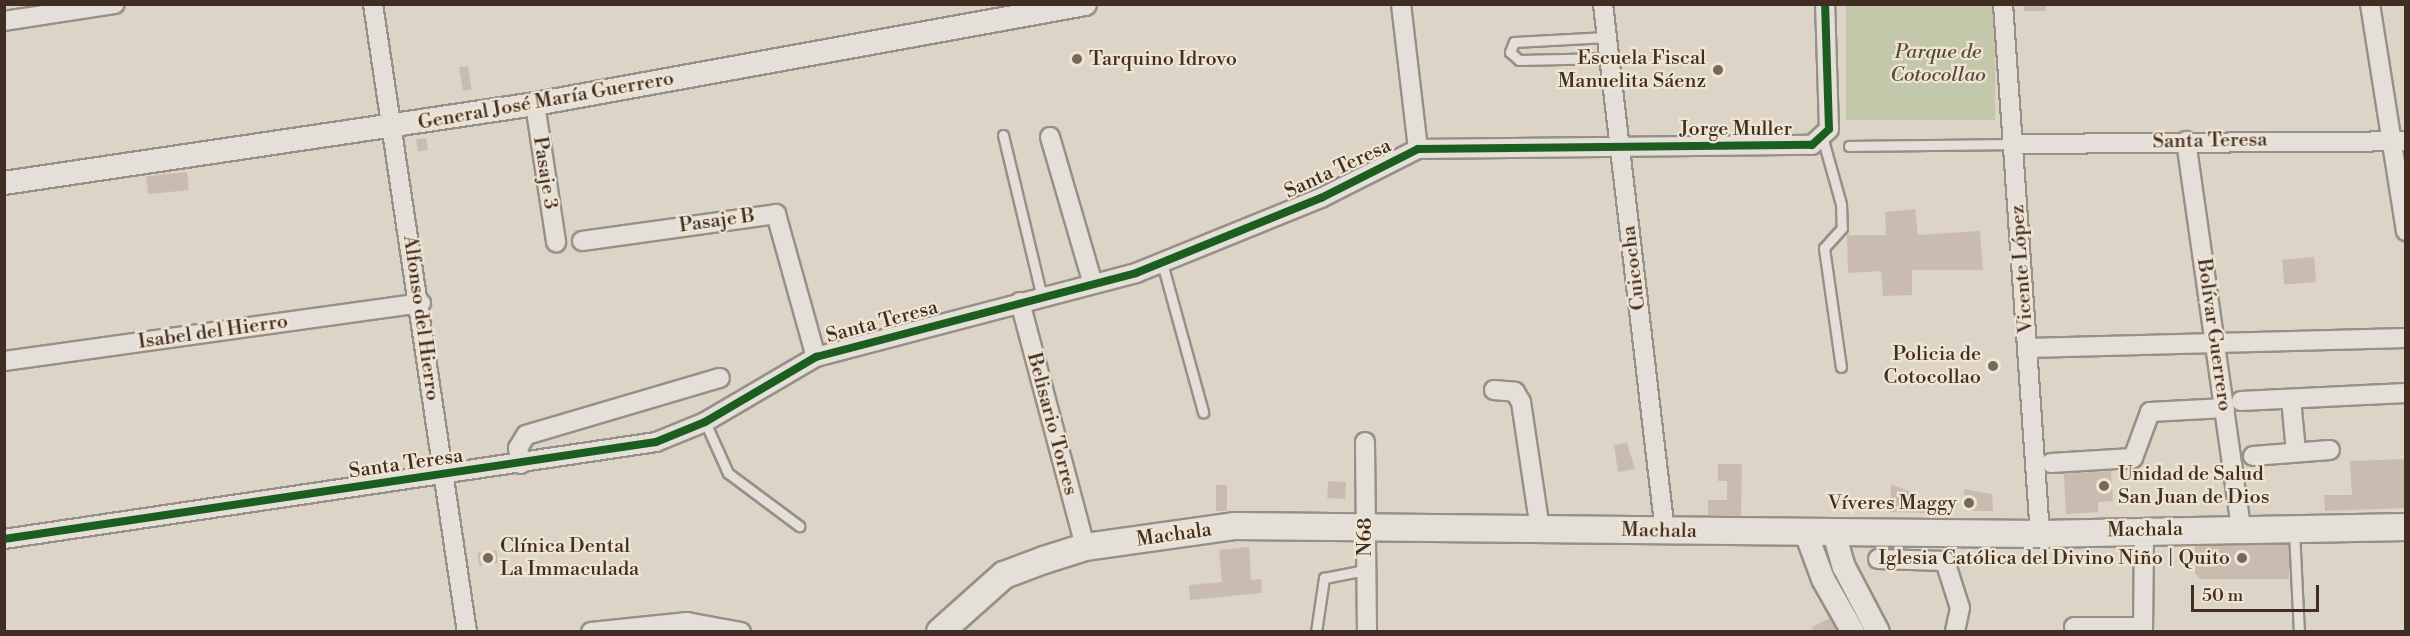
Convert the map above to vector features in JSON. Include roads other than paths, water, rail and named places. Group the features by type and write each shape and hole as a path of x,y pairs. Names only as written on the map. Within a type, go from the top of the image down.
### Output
{"main road":[{"name":"Machala","path":"940,632 1004,575 1085,547 1234,526 1364,525 1665,532 2040,534 2144,530 2406,528"}],"street":[{"path":"4,21 115,4"},
{"name":"Alfonso del Hierro","path":"373,4 421,303 442,476 467,632"},
{"name":"General José María Guerrero","path":"4,183 393,127 535,104 1085,4"},
{"path":"1401,4 1418,149"},
{"name":"Cuicocha","path":"1603,4 1665,532"},
{"path":"1823,140 1829,129 1825,4"},
{"name":"Vicente López","path":"2003,4 2040,534"},
{"path":"2370,4 2399,140 2406,231"},
{"name":"Pasaje 3","path":"535,104 556,242"},
{"path":"1050,137 1093,284"},
{"name":"Jorge Muller","path":"1620,145 1812,145 1823,140"},
{"name":"Santa Teresa","path":"2014,144 2399,140"},
{"name":"Bolívar Guerrero","path":"2186,141 2215,341 2233,404 2241,529"},
{"name":"Santa Teresa","path":"4,539 442,476 656,442 705,422 816,357 1093,284 1162,263 1321,198 1418,149 1620,145"},
{"name":"Pasaje B","path":"582,241 777,214 816,357"},
{"name":"Belisario Torres","path":"1020,302 1085,547"},
{"name":"Isabel del Hierro","path":"4,361 421,303"},
{"path":"2028,348 2215,341 2406,338"},
{"path":"521,464 518,448 526,435 720,378"},
{"path":"1494,390 1515,392 1521,402 1540,529"},
{"path":"2051,463 2133,458 2150,412 2291,399 2406,393"},
{"path":"2291,399 2295,452"},
{"name":"N68","path":"1365,442 1364,525 1367,632"},
{"path":"2253,456 2330,450"},
{"path":"2074,627 2143,629 2144,530"},
{"path":"1806,533 1823,579 1853,632"},
{"path":"1834,533 1844,567 1878,632"},
{"path":"1878,559 1945,561 1960,608 1954,632"},
{"path":"591,632 687,622 741,632"}],"lane":[{"path":"1607,37 1514,42 1510,52 1519,60 1610,58"},
{"path":"1004,135 1042,297"},
{"path":"1823,140 1841,204 1842,228 1824,248 1842,367"},
{"path":"1849,146 2014,144"},
{"path":"1162,263 1203,412"},
{"path":"705,422 728,473 799,526"},
{"path":"2294,529 2299,632"},
{"path":"1316,632 1324,578 1365,570"}],"place":[{"name":"Tarquino Idrovo","path":"1077,59"},
{"name":"Escuela Fiscal Manuelita Sáenz","path":"1718,70"},
{"name":"Policia de Cotocollao","path":"1993,366"},
{"name":"Unidad de Salud San Juan de Dios","path":"2104,486"},
{"name":"Víveres Maggy","path":"1969,503"},
{"name":"Clínica Dental La Immaculada","path":"488,558"},
{"name":"Iglesia Católica del Divino Niño | Quito","path":"2242,558"}],"park label":[{"name":"Parque de Cotocollao","path":"1938,64"}]}
